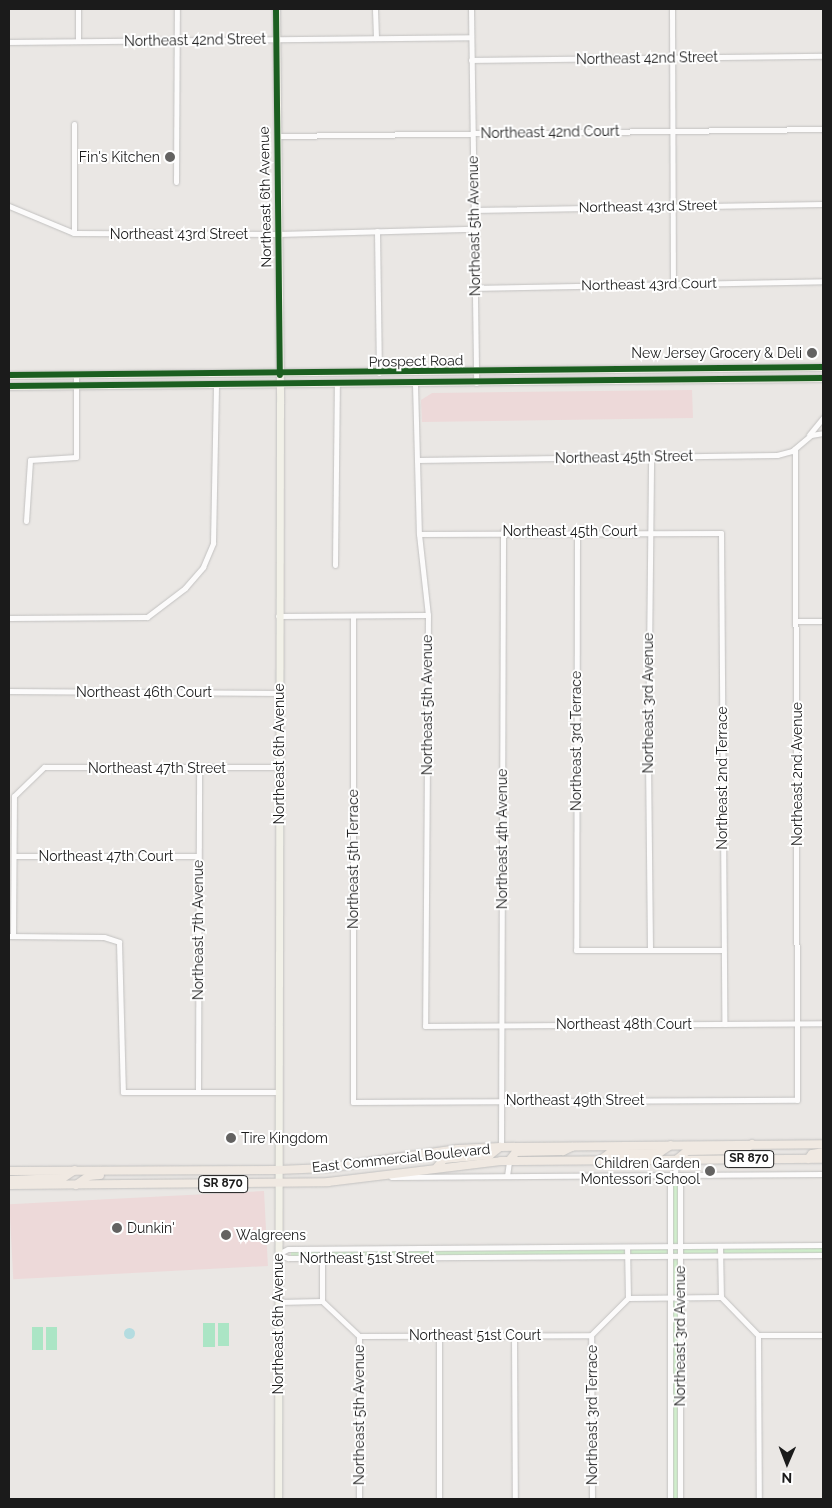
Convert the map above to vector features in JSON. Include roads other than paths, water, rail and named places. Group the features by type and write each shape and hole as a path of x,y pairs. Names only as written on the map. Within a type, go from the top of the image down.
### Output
{"main road":[{"name":"Northeast 6th Avenue","path":"276,9 280,375 278,616 278,1499"},
{"name":"Prospect Road","path":"9,375 280,375 823,367"},
{"path":"673,369 673,380"},
{"name":"Prospect Road","path":"9,386 280,386 823,378"},
{"path":"676,1160 687,1151 744,1150 752,1144"},
{"name":"East Commercial Boulevard","path":"9,1171 278,1170 327,1168 458,1149 823,1144"},
{"path":"600,1160 608,1154 659,1153 672,1145"},
{"path":"509,1161 516,1152 563,1151 573,1146"},
{"path":"437,1167 444,1159 486,1156 501,1147"},
{"path":"808,1159 812,1154 823,1152"},
{"name":"East Commercial Boulevard","path":"9,1185 278,1184 369,1178 437,1167 509,1161 823,1159"},
{"path":"9,1180 63,1178 76,1170"},
{"path":"76,1185 89,1176 143,1175 156,1170"}],"street":[{"path":"78,9 78,41"},
{"path":"176,182 177,9"},
{"path":"375,9 376,38"},
{"name":"Northeast 5th Avenue","path":"471,9 476,383"},
{"path":"672,9 673,282"},
{"name":"Northeast 42nd Street","path":"9,42 471,37"},
{"name":"Northeast 42nd Street","path":"471,60 823,56"},
{"path":"74,124 74,233"},
{"name":"Northeast 42nd Court","path":"277,136 823,129"},
{"name":"Northeast 43rd Street","path":"473,210 823,204"},
{"name":"Northeast 43rd Street","path":"9,206 74,233 278,234 474,229"},
{"path":"377,231 379,374"},
{"name":"Northeast 43rd Court","path":"474,288 673,282 823,281"},
{"path":"26,521 30,460 76,457 76,375"},
{"name":"Northeast 5th Avenue","path":"415,384 419,534 428,615 425,1026"},
{"path":"335,565 337,385"},
{"path":"9,618 147,617 185,588 203,567 214,543 216,386"},
{"path":"809,436 823,418"},
{"path":"809,436 823,433"},
{"name":"Northeast 45th Street","path":"417,460 777,455 795,449 809,436"},
{"name":"Northeast 2nd Avenue","path":"795,449 798,1100"},
{"name":"Northeast 3rd Avenue","path":"650,950 649,531 652,457"},
{"name":"Northeast 45th Court","path":"419,534 503,531 721,532"},
{"name":"Northeast 4th Avenue","path":"501,1147 503,531"},
{"name":"Northeast 3rd Terrace","path":"577,532 576,950 650,950"},
{"name":"Northeast 2nd Terrace","path":"721,532 722,950 724,1024"},
{"path":"278,616 428,615"},
{"name":"Northeast 5th Terrace","path":"353,617 353,1102"},
{"path":"796,621 823,621"},
{"name":"Northeast 46th Court","path":"9,691 279,693"},
{"name":"Northeast 47th Street","path":"14,856 14,796 44,767 279,767"},
{"name":"Northeast 7th Avenue","path":"198,1091 199,768"},
{"path":"14,856 11,936 104,937 119,942 122,1092 278,1092"},
{"name":"Northeast 47th Court","path":"14,856 198,856"},
{"path":"650,950 722,950"},
{"name":"Northeast 48th Court","path":"425,1026 823,1023"},
{"name":"Northeast 49th Street","path":"353,1102 798,1100"},
{"name":"Northeast 3rd Avenue","path":"670,1499 670,1182 675,1175 676,1160"},
{"path":"507,1176 509,1161"},
{"path":"369,1178 823,1174"},
{"name":"Northeast 3rd Avenue","path":"675,1175 680,1182 680,1499"},
{"name":"Northeast 51st Street","path":"278,1254 288,1249 627,1248 823,1245"},
{"path":"502,1247 502,1257"},
{"path":"720,1247 721,1297 758,1335 759,1499"},
{"path":"627,1248 628,1298 721,1297"},
{"path":"278,1302 322,1301 322,1249"},
{"name":"Northeast 51st Street","path":"278,1254 288,1258 823,1255"},
{"name":"Northeast 3rd Terrace","path":"592,1499 591,1335 628,1298"},
{"name":"Northeast 5th Avenue","path":"322,1301 359,1336 359,1499"},
{"path":"514,1335 515,1499"},
{"name":"Northeast 51st Court","path":"359,1336 591,1335"},
{"path":"758,1335 823,1335"},
{"path":"439,1336 439,1499"},
{"path":"670,1474 680,1474"}],"water":[{"path":"129,1327 135,1333 129,1339 123,1333"}],"place":[{"name":"Fin's Kitchen","path":"170,157"},
{"name":"New Jersey Grocery & Deli","path":"812,353"},
{"name":"Tire Kingdom","path":"231,1138"},
{"name":"Children Garden Montessori School","path":"710,1171"},
{"name":"Dunkin'","path":"117,1228"},
{"name":"Walgreens","path":"226,1235"}]}
